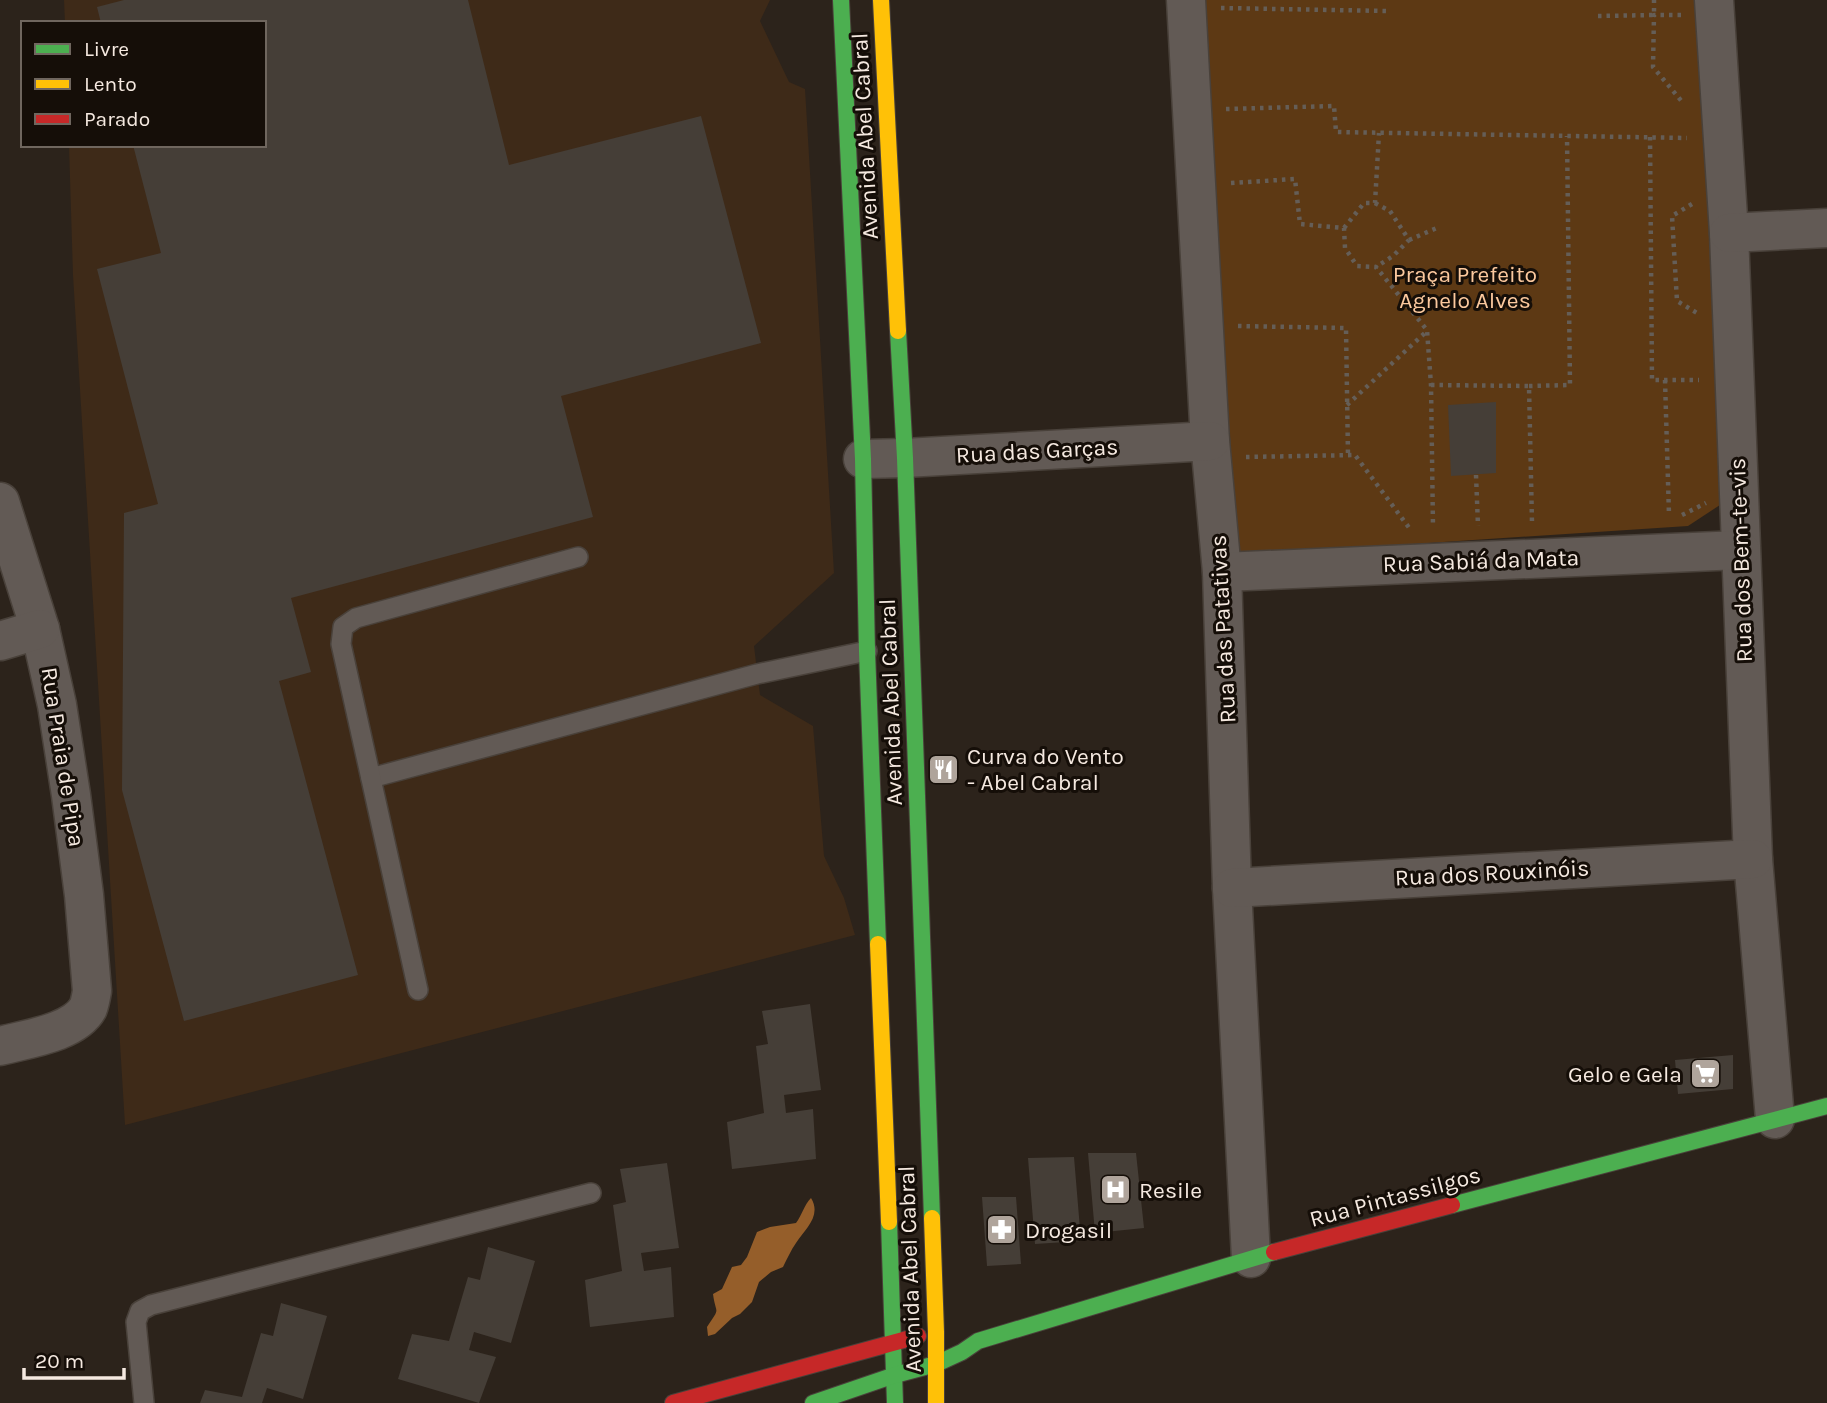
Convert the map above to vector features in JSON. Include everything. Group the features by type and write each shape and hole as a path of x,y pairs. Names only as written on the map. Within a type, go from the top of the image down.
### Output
{"main road":[{"name":"Avenida Abel Cabral","path":"841,0 873,249 905,458 936,1332 936,1403"},
{"name":"Avenida Abel Cabral","path":"881,0 863,458 867,651 895,1403"},
{"name":"Rua Pintassilgos","path":"813,1403 936,1364 978,1341 1251,1258 1827,1106"},
{"name":"Rua Pintassilgos","path":"936,1332 978,1341"},
{"path":"673,1403 936,1332"}],"street":[{"name":"Rua das Patativas","path":"1200,4 1224,449 1222,572 1232,888 1251,1258"},
{"name":"Rua dos Bem-te-vis","path":"1702,8 1729,233 1753,859 1774,1119"},
{"path":"1729,233 1827,228"},
{"name":"Rua das Garças","path":"863,458 1224,449"},
{"name":"Rua Praia de Pipa","path":"0,502 40,629 57,705 84,895 92,991 89,1006 82,1015 61,1030 0,1046"},
{"name":"Rua Sabiá da Mata","path":"1222,572 1740,550"},
{"path":"0,641 40,629"},
{"name":"Rua dos Rouxinóis","path":"1232,888 1753,859"}],"lane":[{"path":"418,990 341,644 343,627 356,618 578,557"},
{"path":"371,778 757,674 867,651"},
{"path":"144,1403 136,1322 140,1311 151,1305 591,1193"}],"path":[{"path":"1654,0 1653,67 1686,106"},
{"path":"1200,4 1388,11"},
{"path":"1598,16 1654,15 1702,8"},
{"path":"1219,109 1334,106 1336,132 1695,139"},
{"path":"1375,203 1379,133"},
{"path":"1431,385 1570,385 1567,136"},
{"path":"1650,137 1652,380 1709,380"},
{"path":"1223,183 1294,179 1300,224 1344,228"},
{"path":"1697,201 1672,216 1677,301 1706,318"},
{"path":"1409,240 1390,211 1375,203 1364,203 1344,228 1345,248 1357,266 1376,267 1393,256 1409,240 1439,227"},
{"path":"1376,267 1427,330 1431,385 1433,530 1422,530"},
{"path":"1230,326 1346,328 1348,456"},
{"path":"1347,405 1427,330"},
{"path":"1665,380 1670,516"},
{"path":"1519,524 1532,523 1529,386"},
{"path":"1224,449 1355,455 1411,530"},
{"path":"1467,528 1478,527 1476,475"},
{"path":"1656,516 1684,515 1715,499"}],"shaded area":[{"path":"64,0 770,0 760,21 789,82 805,89 834,573 754,646 760,695 813,726 824,856 844,898 855,935 125,1125 73,275 69,147 266,147 266,21 65,21"},
{"path":"811,1198 815,1211 813,1216 783,1267 771,1272 759,1282 752,1302 740,1314 715,1334 708,1336 707,1327 716,1311 713,1294 722,1289 732,1267 741,1265 747,1257 757,1232 796,1223"}],"green space":[{"name":"Praça Prefeito Agnelo Alves","path":"1205,0 1698,0 1723,503 1688,526 1230,556"}],"building":[{"path":"124,0 468,0 509,165 701,116 761,343 561,396 593,517 291,598 311,672 279,681 358,975 184,1021 122,790 124,513 158,504 97,269 161,253 134,147 266,147 266,21 100,21 97,7"},
{"path":"1496,402 1496,473 1451,476 1448,405"},
{"path":"810,1004 821,1090 784,1095 786,1113 813,1109 816,1159 732,1169 727,1122 764,1113 756,1046 768,1044 762,1011"},
{"name":"Gelo e Gela","path":"1733,1055 1733,1089 1678,1094 1675,1060"},
{"name":"Resile","path":"1088,1153 1136,1153 1144,1228 1095,1233"},
{"path":"1074,1157 1081,1241 1035,1244 1028,1158"},
{"path":"667,1163 679,1248 641,1253 644,1271 671,1267 674,1317 590,1327 585,1280 622,1271 613,1205 626,1202 620,1169"},
{"name":"Drogasil","path":"982,1197 1016,1197 1021,1264 987,1266"},
{"path":"488,1247 535,1261 511,1343 474,1332 469,1350 496,1357 479,1403 398,1379 412,1334 449,1341 468,1277 480,1280"},
{"path":"281,1303 327,1316 303,1399 267,1388 262,1403 200,1403 205,1390 242,1397 261,1333 273,1336"}],"traffic: fast":[{"path":"841,0 863,459 878,944"},
{"path":"898,331 905,458 932,1218"},
{"path":"1452,1205 1827,1106"},
{"path":"889,1222 895,1403"},
{"path":"813,1403 936,1364 978,1341 1274,1252"}],"traffic: slow":[{"path":"881,0 898,331"},
{"path":"878,944 889,1222"},
{"path":"932,1218 936,1403"}],"traffic: jam":[{"path":"1274,1252 1452,1205"},
{"path":"673,1403 918,1336"}],"place":[{"name":"Curva do Vento - Abel Cabral","path":"944,769"},
{"name":"Gelo e Gela","path":"1705,1074"},
{"name":"Resile","path":"1116,1190"},
{"name":"Drogasil","path":"1002,1230"}]}
